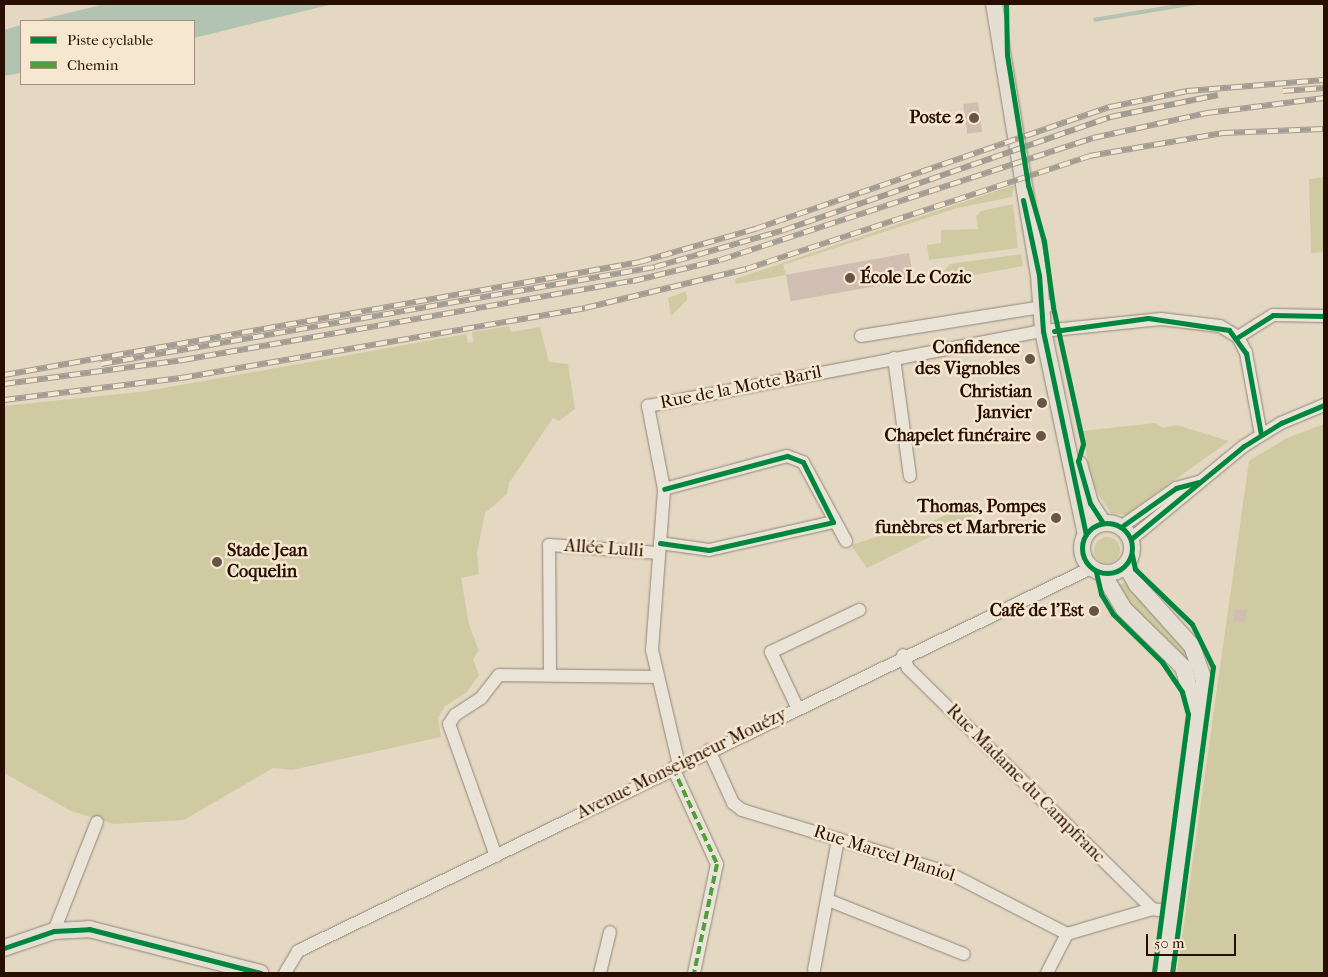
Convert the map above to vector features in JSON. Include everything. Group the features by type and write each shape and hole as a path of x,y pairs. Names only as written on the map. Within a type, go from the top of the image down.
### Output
{"main road":[{"path":"994,4 1022,182 1086,535 1082,548 1124,610 1187,674 1194,699 1196,732"},
{"path":"1049,331 1075,452 1090,503 1103,523 1126,533 1132,555 1126,566"},
{"path":"1086,535 1103,523"},
{"path":"1097,571 1126,566"},
{"path":"1126,566 1137,585 1180,628 1197,653 1204,681 1162,973"},
{"path":"4,948 54,932 106,932 260,973"}],"street":[{"path":"861,336 1045,307"},
{"path":"1295,314 1324,308"},
{"path":"1261,435 1246,353 1238,337 1273,315 1324,316"},
{"name":"Rue de la Motte Baril","path":"694,973 717,864 676,767 652,650 664,488 648,406 894,358 1049,331 1161,318 1220,326 1238,337"},
{"path":"894,358 910,476"},
{"path":"1126,533 1199,482 1261,435 1324,406"},
{"path":"664,488 787,456 803,462 833,522 846,541"},
{"name":"Allée Lulli","path":"550,674 549,545 709,550 833,522"},
{"name":"Avenue Monseigneur Mouézy","path":"285,973 298,950 496,856 903,655 1097,571"},
{"path":"797,707 770,652 859,610"},
{"name":"Rue Madame du Campfranc","path":"903,655 908,668 1152,909"},
{"path":"496,856 449,724 455,715 481,698 499,675 550,674 658,677"},
{"name":"Rue Marcel Planiol","path":"709,750 733,803 742,810 950,873 1067,934"},
{"path":"54,932 97,822"},
{"path":"814,970 838,839"},
{"path":"828,900 964,954"},
{"path":"1047,973 1067,934 1152,909 1171,912"},
{"path":"600,973 610,932"}],"shaded area":[{"path":"105,4 333,4 195,38 195,20 39,20"},
{"path":"1177,4 1202,4 1094,22 1093,18"},
{"path":"20,25 20,73 4,76 4,30"},
{"path":"1324,177 1324,252 1311,253 1309,179"},
{"path":"1014,185 1012,197 957,208 783,265 786,275 736,284 735,279"},
{"path":"1013,204 1018,248 929,260 927,245 941,243 941,230 978,229 976,217 981,211"},
{"path":"1021,254 1023,266 935,282 950,264"},
{"path":"686,291 687,300 671,316 668,298"},
{"name":"Stade Jean Coquelin","path":"509,326 511,332 540,327 549,362 568,364 575,409 559,421 553,418 509,483 507,494 485,513 477,553 479,574 461,578 469,625 479,650 473,659 479,675 466,693 445,706 438,718 441,737 292,770 273,768 184,820 114,824 71,811 4,773 4,406 147,391 466,334 468,343 473,342 472,332"},
{"path":"1155,423 1163,428 1177,425 1229,441 1126,515 1111,513 1091,483 1083,431"},
{"path":"1324,424 1324,973 1177,973 1249,461 1287,438"},
{"path":"967,505 972,516 867,568 851,545 909,527 911,531"},
{"path":"1107,537 1116,541 1120,550 1116,559 1107,563 1098,559 1094,550 1098,541"},
{"path":"1126,582 1181,639 1199,679 1128,608 1114,587"}],"building":[{"name":"Poste 2","path":"978,102 982,132 967,134 963,104"},
{"name":"École Le Cozic","path":"909,253 914,280 791,301 786,275"},
{"path":"1235,609 1247,610 1245,622 1233,621"}],"railway":[{"path":"4,375 640,262 755,229 1110,107 1187,91 1324,80"},
{"path":"1283,91 1324,88"},
{"path":"101,364 655,267 784,230 1110,117 1218,95"},
{"path":"4,384 183,360 633,281 720,260 1093,138 1207,113 1324,98"},
{"path":"4,400 181,378 585,308 746,269 1089,156 1223,133 1324,129"}],"marked path":[{"path":"673,768 717,864 694,973"}],"cycle path":[{"path":"1006,4 1007,55 1028,185 1044,241 1053,307 1083,444 1078,461 1090,503 1103,523"},
{"path":"1023,200 1039,275 1043,331 1086,535"},
{"path":"1238,337 1273,315 1324,316"},
{"path":"1054,331 1148,318 1229,330 1246,353 1261,435"},
{"path":"1131,539 1244,446 1281,423 1324,405"},
{"path":"660,543 709,550 833,522 803,462 787,456 664,489"},
{"path":"1121,527 1176,488 1198,482"},
{"path":"1112,523 1125,530 1131,538 1132,548 1131,558 1125,566 1117,572 1102,573 1089,566 1083,558 1082,543 1089,530 1097,524 1112,523"},
{"path":"1132,555 1135,569 1192,624 1213,667 1172,973"},
{"path":"1096,572 1101,594 1113,614 1162,662 1182,692 1188,714 1154,973"},
{"path":"4,948 54,931 89,929 260,973"}],"place":[{"name":"Poste 2","path":"974,118"},
{"name":"École Le Cozic","path":"850,278"},
{"name":"Confidence des Vignobles","path":"1030,359"},
{"name":"Christian Janvier","path":"1042,403"},
{"name":"Chapelet funéraire","path":"1041,436"},
{"name":"Thomas, Pompes funèbres et Marbrerie","path":"1056,518"},
{"name":"Stade Jean Coquelin","path":"217,562"},
{"name":"Café de l'Est","path":"1094,611"}]}
